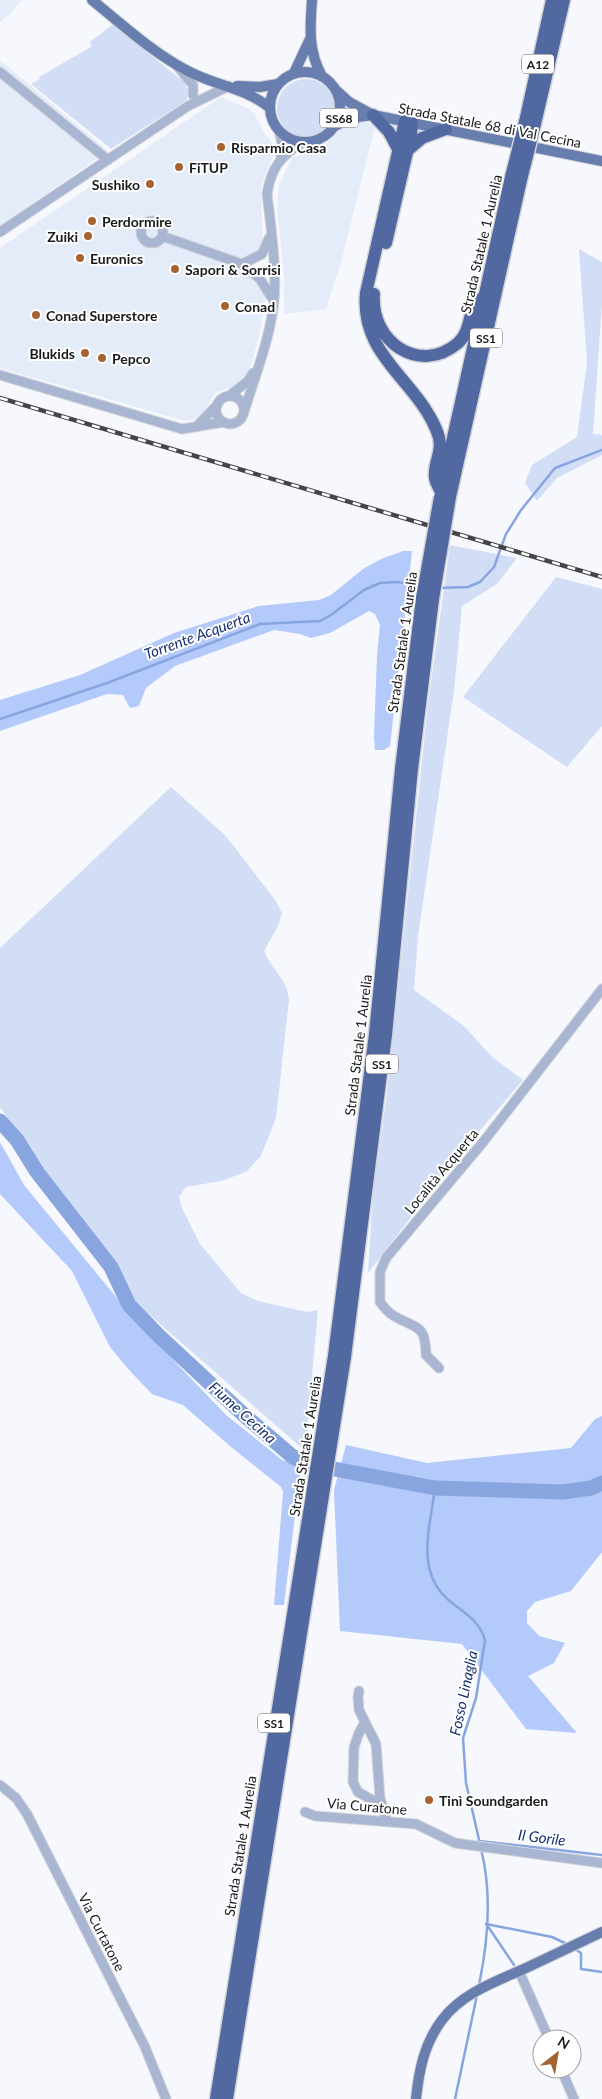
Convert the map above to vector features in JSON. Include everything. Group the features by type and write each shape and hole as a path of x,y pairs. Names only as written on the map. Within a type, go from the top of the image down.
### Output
{"highway":[{"name":"Strada Statale 1 Aurelia","path":"227,2099 292,1683 340,1356 410,736 444,495 484,297 562,1"},
{"path":"373,115 403,149"},
{"path":"409,122 366,293 365,316 374,341 417,399 437,430 440,451 435,477 444,495"},
{"path":"403,149 422,138 446,129"},
{"name":"SS1","path":"403,149 374,294 374,313 380,330 392,344 411,354 429,355 444,351 455,345 464,336 474,308 484,297"},
{"name":"Strada Statale 1 Aurelia","path":"444,495 516,178"},
{"name":"Strada Statale 1 Aurelia","path":"216,2099 264,1789 313,1530"},
{"path":"233,2054 239,2063 235,2099"}],"main road":[{"path":"92,0 173,63 207,79 260,99 270,108"},
{"path":"312,0 310,38 316,65 322,76"},
{"path":"294,74 310,38"},
{"path":"229,86 260,87 278,84 294,74 308,72 322,76"},
{"name":"Strada Statale 68 di Val Cecina","path":"322,76 349,102 373,115 602,161"},
{"path":"278,84 271,96 271,118 278,130 290,139 304,142"},
{"name":"SS68","path":"335,126 340,105 337,91"},
{"name":"Strada Statale 68 di Val Cecina","path":"304,142 318,140 335,126 350,118 373,115"},
{"path":"416,2099 419,2070 428,2043 442,2019 467,1997 494,1982 602,1932"}],"street":[{"path":"173,63 193,85 193,95"},
{"path":"0,72 108,160"},
{"path":"188,106 193,95 207,79"},
{"path":"205,96 207,79"},
{"path":"0,232 188,106 205,96 229,86"},
{"path":"278,130 282,144 281,158"},
{"path":"0,375 182,429 224,422 232,424 238,421 244,412 258,367 273,308 274,264 267,194 269,184 281,158 289,150 304,142"},
{"path":"242,264 262,254 271,233"},
{"path":"162,236 242,264 260,279 273,301"},
{"path":"196,427 222,398 229,396 248,381 258,367"},
{"path":"229,396 239,399 243,405 244,412"},
{"path":"218,404 217,414 224,422"},
{"name":"Località Acquerta","path":"439,1368 426,1355 426,1340 420,1329 390,1314 380,1302 380,1272 386,1258 484,1141 602,989"},
{"path":"359,1691 358,1703 376,1744 382,1805 387,1822"},
{"path":"365,1722 354,1747 354,1782 358,1792 374,1803 382,1805"},
{"name":"Via Curtatone","path":"0,1785 16,1798 27,1814 145,2047 166,2099"},
{"name":"Via Curatone","path":"305,1812 315,1816 416,1824 451,1842 602,1863"},
{"path":"519,1971 545,2029"},
{"path":"565,2079 574,2099"}],"shaded area":[{"path":"0,0 22,0 0,22"},
{"path":"113,24 185,83 188,93 187,100 111,149 31,84 40,79 39,77 91,47 90,42"},
{"path":"0,60 108,151 0,226"},
{"path":"306,79 317,81 330,92 335,108 333,119 322,132 306,137 295,135 282,124 277,108 279,97 290,84"},
{"path":"221,97 249,109 255,115 265,134 277,148 262,182 263,244 261,251 245,259 241,269 256,278 266,296 259,337 248,374 240,385 216,392 200,417 185,421 0,368 0,248"},
{"path":"356,122 366,122 375,127 340,266 326,309 284,314 284,277 277,205 279,185 292,158 327,143 341,129"},
{"path":"579,249 602,262 602,304 593,434 602,435 602,455 557,478 537,501 525,483 532,465 577,437 587,362"},
{"path":"450,545 517,558 497,584 462,606 454,691 418,936 414,990 464,1026 491,1056 523,1080 454,1161 368,1273 373,1194 387,1093 428,704"},
{"path":"403,551 412,551 390,746 384,750 375,750 374,737 380,625 375,614 369,611 330,633 311,638 300,634 274,630 175,666 146,688 139,706 130,708 123,695 107,694 0,731 0,700 80,675 174,633 259,606 319,600 331,595 363,569 381,559"},
{"path":"556,577 602,589 602,726 567,767 463,697"},
{"path":"171,787 225,835 276,901 282,913 278,926 264,951 286,986 289,1000 276,1118 261,1156 246,1172 221,1181 186,1187 179,1197 182,1208 200,1244 241,1293 258,1301 307,1312 318,1310 305,1451 136,1303 0,1107 0,948"},
{"path":"0,1142 24,1185 135,1320 226,1415 282,1460 301,1466 284,1605 274,1605 283,1492 281,1487 183,1405 152,1394 110,1347 72,1271 0,1194"},
{"path":"602,1416 602,1552 571,1591 535,1602 527,1611 527,1623 539,1636 565,1643 554,1663 528,1676 577,1733 526,1729 462,1644 340,1631 334,1490 346,1445 427,1463 571,1448 595,1419"}],"waterway":[{"name":"Torrente Acquerta","path":"439,588 468,587 480,582 494,567 506,534 521,510 555,468 602,450"},
{"name":"Torrente Acquerta","path":"0,719 107,683 260,624 320,621 364,590 380,583 396,582 421,585"},
{"name":"Fiume Cecina","path":"0,1121 17,1140 37,1172 111,1267 129,1305 158,1335 244,1415 293,1457 313,1465 435,1488 563,1492 591,1488 602,1483"},
{"name":"Fosso Linaglia","path":"435,1488 427,1550 433,1579 440,1591 476,1623 485,1640 476,1698 463,1738 466,1783 480,1844"},
{"name":"Il Gorile","path":"479,1841 602,1855"},
{"name":"Fosso Linaglia","path":"479,1985 485,1952 488,1917 487,1882 481,1849"},
{"path":"486,1924 552,1937 569,1945"},
{"path":"487,1925 514,1965"},
{"path":"573,1948 581,1953 581,1969 602,1972"},
{"name":"Fosso Linaglia","path":"455,2099 477,1995"}],"railway":[{"path":"0,398 602,577"}],"place":[{"name":"Risparmio Casa","path":"221,147"},
{"name":"FiTUP","path":"179,167"},
{"name":"Sushiko","path":"150,184"},
{"name":"Perdormire","path":"92,221"},
{"name":"Zuiki","path":"88,236"},
{"name":"Euronics","path":"80,258"},
{"name":"Sapori & Sorrisi","path":"175,269"},
{"name":"Conad","path":"225,306"},
{"name":"Conad Superstore","path":"36,315"},
{"name":"Blukids","path":"85,353"},
{"name":"Pepco","path":"102,358"},
{"name":"Tinì Soundgarden","path":"429,1800"}]}
